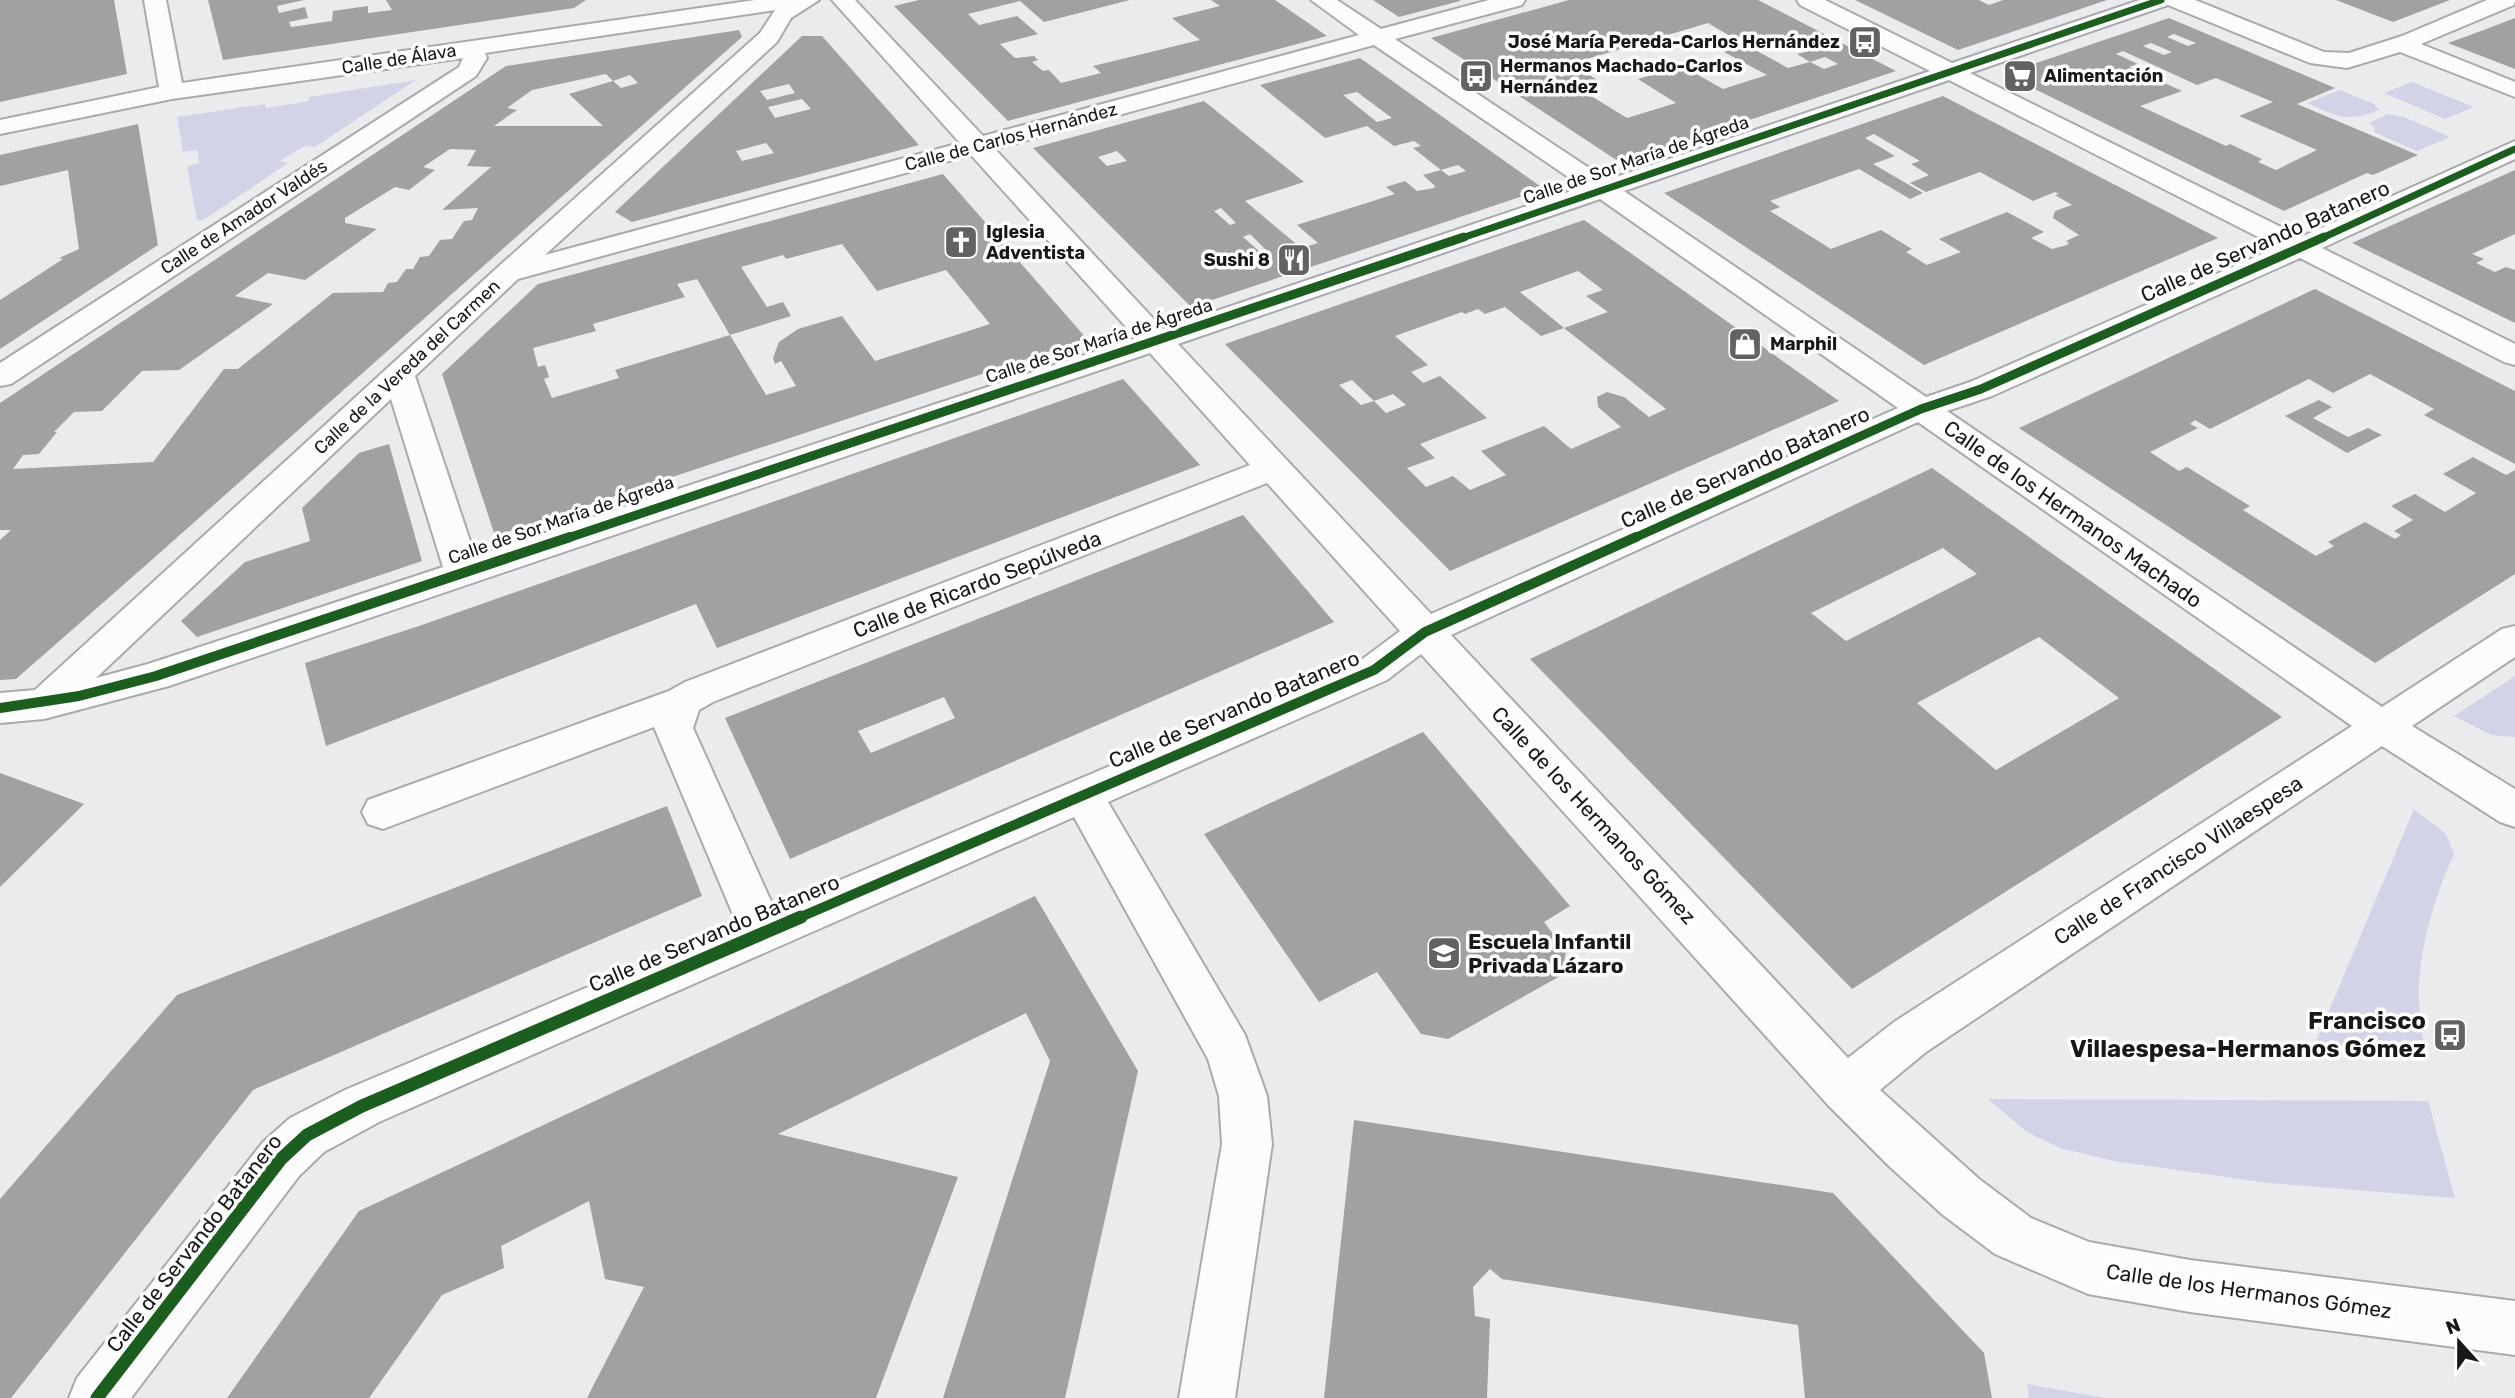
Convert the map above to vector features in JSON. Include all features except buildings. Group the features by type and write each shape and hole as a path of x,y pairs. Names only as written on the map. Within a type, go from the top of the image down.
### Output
{"street":[{"path":"155,0 172,92"},
{"name":"Calle de Álava","path":"0,127 172,92 472,48 631,14 800,0"},
{"name":"Calle de la Vereda del Carmen","path":"0,730 44,704 508,273 769,37 783,14 808,0"},
{"name":"Calle de los Hermanos Gómez","path":"843,0 1845,1089 1906,1149 1961,1197 2013,1236 2088,1268 2190,1286 2515,1328"},
{"name":"Calle de los Hermanos Machado","path":"1322,0 1602,189 2381,726 2515,810"},
{"name":"Calle de Carlos Hernández","path":"508,273 1514,0"},
{"path":"1808,0 2515,356"},
{"name":"Calle de Sor María de Ágreda","path":"44,704 131,684 2161,0"},
{"path":"2176,0 2329,60 2350,60 2506,0"},
{"path":"2398,43 2515,90"},
{"name":"Calle de Amador Valdés","path":"0,377 468,71 475,58 472,48"},
{"name":"Calle de Servando Batanero","path":"97,1398 281,1159 307,1135 362,1106 1374,670 1424,632 1921,410 1981,389 2300,248 2515,149"},
{"path":"399,374 462,571"},
{"name":"Calle de Ricardo Sepúlveda","path":"383,812 682,701 699,692 1273,468"},
{"name":"Calle de Francisco Villaespesa","path":"1845,1089 1910,1037 2515,639"},
{"path":"682,701 673,728 763,932"},
{"path":"0,708 44,704"},
{"path":"1083,796 1227,1050 1242,1082 1247,1144 1207,1398"}],"shaded area":[{"path":"416,80 315,147 305,146 279,161 288,163 203,220 197,220 187,166 199,163 197,150 183,152 177,117 265,104 266,108 309,101 309,97"},
{"path":"2412,82 2474,107 2445,119 2384,93"},
{"path":"2340,90 2374,104 2379,110 2350,117 2307,103"},
{"path":"2388,114 2404,117 2450,137 2417,151 2374,132 2375,128 2369,123"},
{"path":"2515,676 2515,737 2491,735 2454,716"},
{"path":"2414,809 2446,834 2454,854 2436,901 2420,969 2419,993 2424,1050 2314,1046"},
{"path":"1988,1099 2428,1101 2455,1198 2268,1183 2114,1161 2060,1148 2027,1132"},
{"path":"2027,1384 2105,1398 2029,1398"}],"cycle path":[{"path":"0,708 40,704 156,676 1216,321 2161,0"},
{"path":"97,1398 281,1159 307,1135 362,1106 1374,670 1425,632 1921,409 1981,389 2300,248 2515,149"}],"place":[{"name":"José María Pereda-Carlos Hernández","path":"1865,42"},
{"name":"Hermanos Machado-Carlos Hernández","path":"1476,76"},
{"name":"Alimentación","path":"2020,76"},
{"name":"Iglesia Adventista","path":"961,242"},
{"name":"Sushi 8","path":"1294,260"},
{"name":"Marphil","path":"1745,344"},
{"name":"Escuela Infantil Privada Lázaro","path":"1444,953"},
{"name":"Francisco Villaespesa-Hermanos Gómez","path":"2450,1035"}]}
